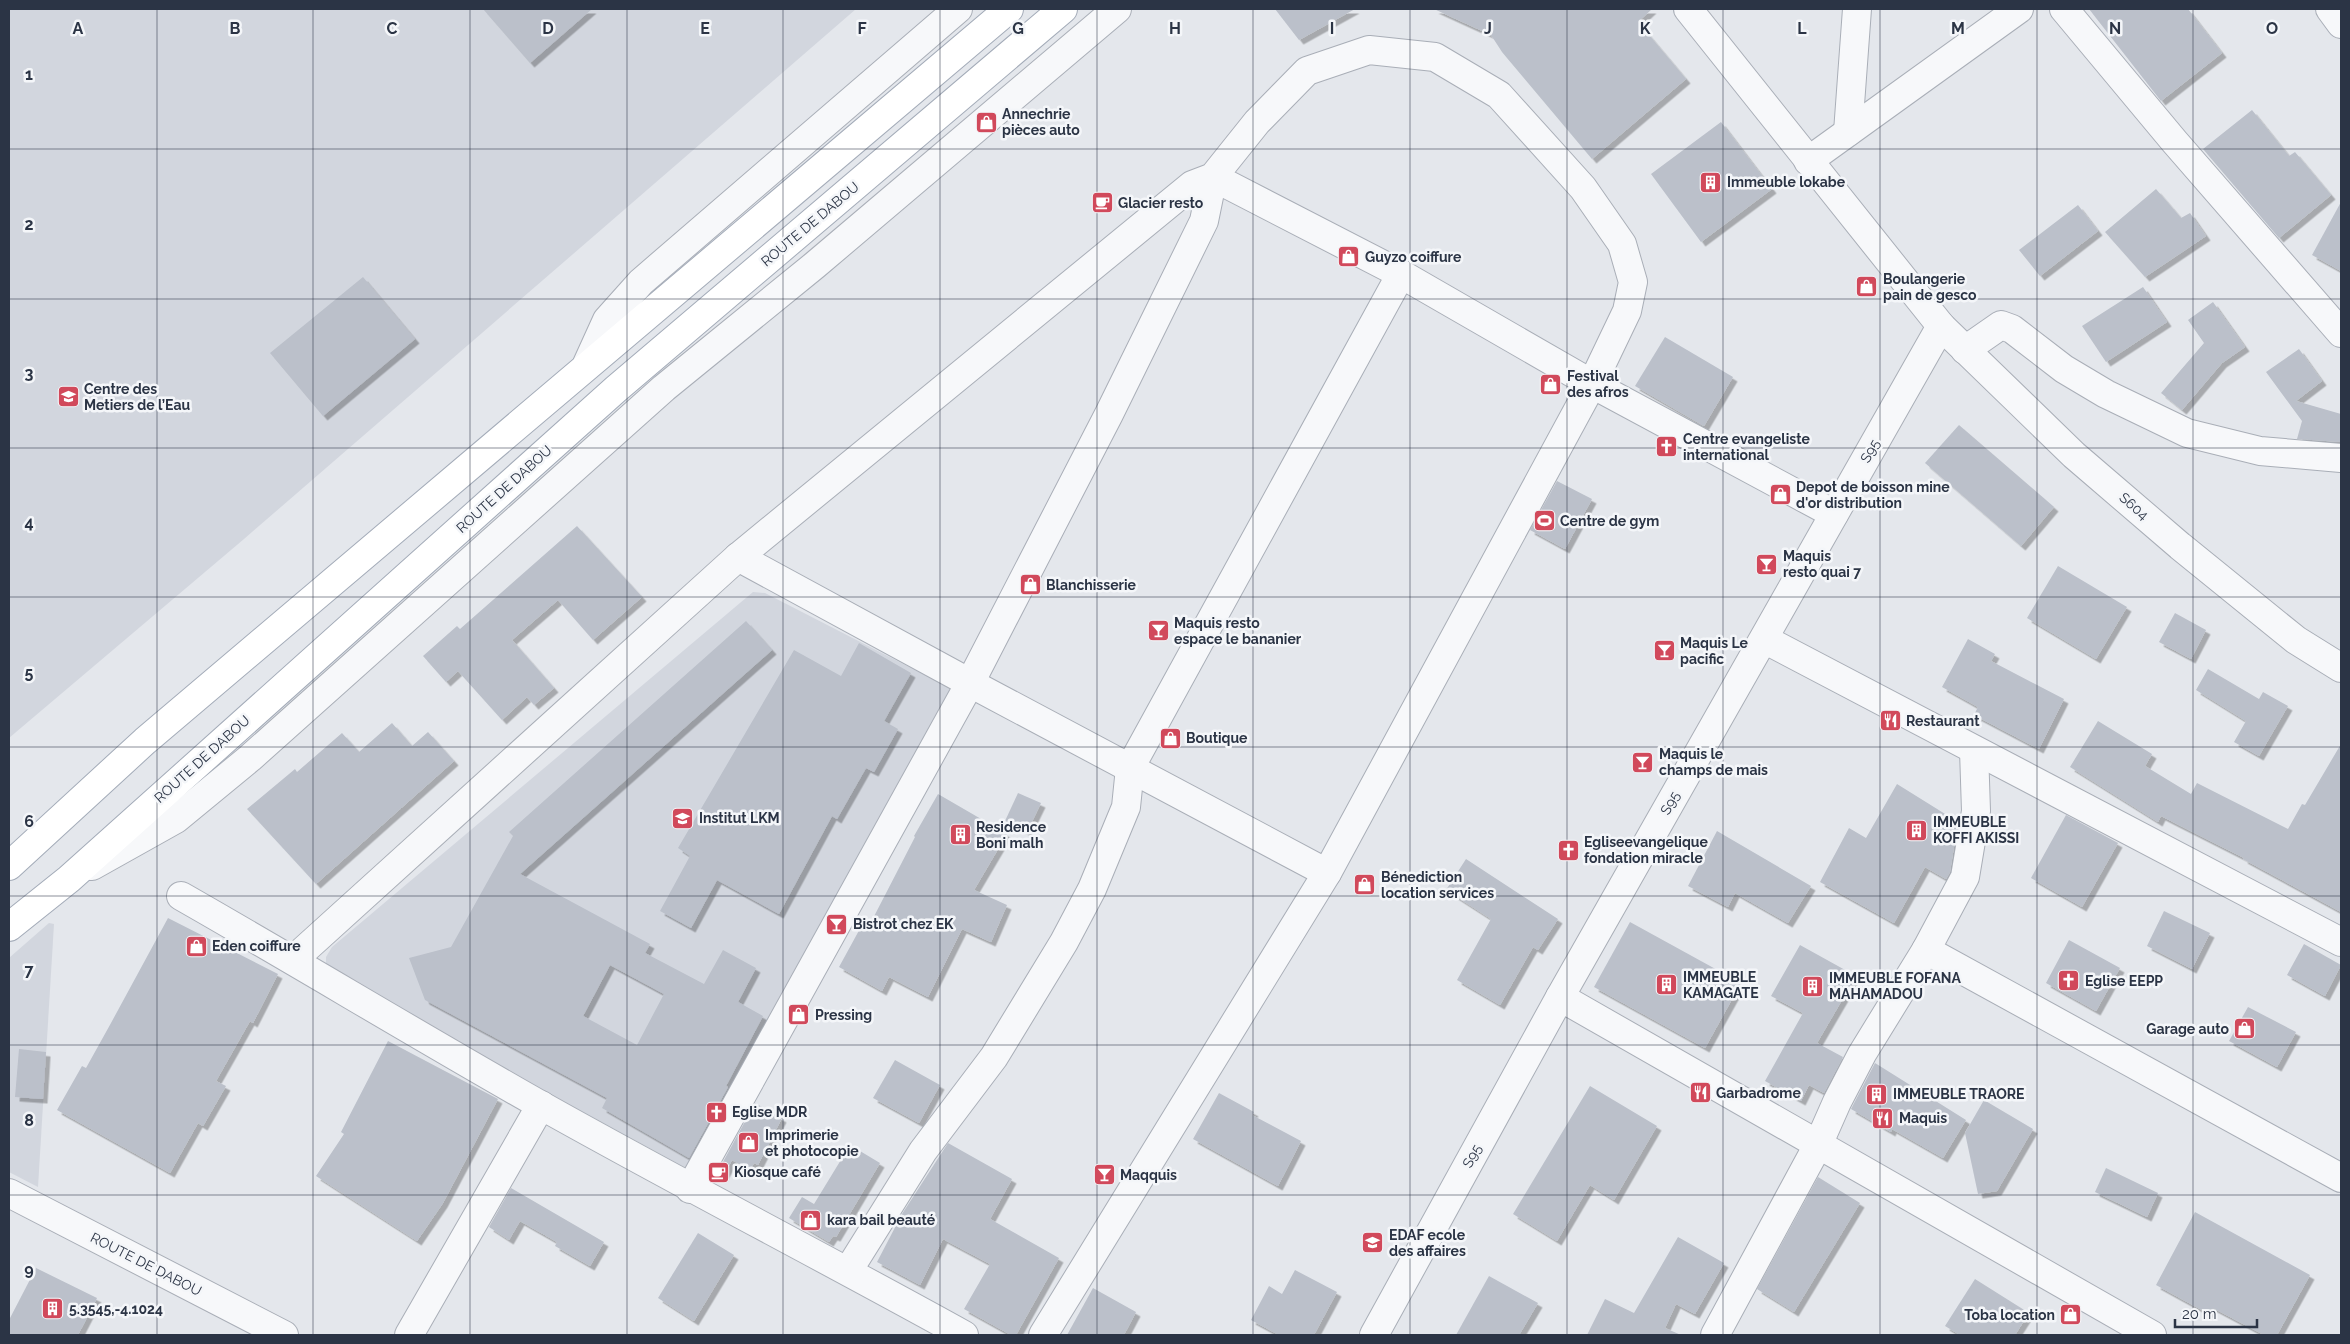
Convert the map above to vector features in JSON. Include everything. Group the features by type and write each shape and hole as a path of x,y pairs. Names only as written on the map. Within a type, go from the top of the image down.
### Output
{"main road":[{"path":"9,866 145,741 587,364 1010,9"},
{"name":"ROUTE DE DABOU","path":"9,927 68,879 616,389 1063,9"}],"street":[{"path":"587,364 607,320 641,282 958,9"},
{"path":"68,879 176,820 250,758 664,388 815,265 1117,9"},
{"name":"S604","path":"1688,9 1941,326 2074,455 2180,546 2296,640 2341,668"},
{"path":"1848,132 1857,9"},
{"path":"1808,161 2019,9"},
{"path":"2064,9 2174,141 2341,332"},
{"path":"2330,9 2341,24"},
{"path":"690,1189 970,683 1109,414 1204,221 1213,177 1256,122 1307,72 1369,50 1435,57 1499,95 1583,188 1622,244 1633,282 1627,311 1592,384 1327,873 1043,1335"},
{"path":"294,960 738,557 1192,185 1213,177 1401,274 1592,384 1834,514"},
{"path":"848,1271 923,1151 994,1057 1064,942 1092,889 1126,807 1130,768 1401,274"},
{"path":"1965,350 2001,325 2012,329 2064,369 2106,394 2187,434 2260,451 2341,458"},
{"name":"S95","path":"1374,1335 1560,997 1941,326"},
{"path":"738,557 1327,873"},
{"path":"1764,639 2341,942"},
{"path":"1715,1335 1818,1145 1837,1102 1862,1054 1926,950 1965,877 1976,811 1974,750"},
{"path":"181,896 294,960 541,1106 690,1189 848,1271 964,1335"},
{"path":"1926,950 2341,1178"},
{"path":"1560,997 2152,1335"},
{"path":"409,1335 541,1106"},
{"name":"ROUTE DE DABOU","path":"9,1192 284,1335"}],"shaded area":[{"path":"9,9 856,9 244,539 9,738"},
{"name":"Institut LKM","path":"753,592 765,593 952,689 688,1169 335,978 326,968 326,957 332,947"},
{"path":"49,923 54,924 38,1187 9,1172 9,958"}],"building":[{"path":"483,9 592,9 530,63"},
{"path":"1275,9 1355,9 1299,40"},
{"path":"1434,9 1652,9 1638,22 1686,79 1592,159 1502,52 1491,35"},
{"path":"2089,9 2188,9 2222,53 2161,101"},
{"path":"2252,110 2289,156 2295,152 2331,195 2279,238 2203,149"},
{"name":"Immeuble lokabe","path":"1721,122 1772,189 1701,242 1651,174"},
{"path":"2156,189 2181,218 2190,213 2206,236 2145,277 2105,232"},
{"path":"2341,202 2341,271 2312,255"},
{"path":"2078,205 2098,231 2040,276 2019,250"},
{"path":"363,277 415,339 323,416 270,353"},
{"path":"2143,287 2167,322 2106,362 2082,326"},
{"path":"2213,302 2245,347 2222,363 2182,410 2161,393 2204,343 2188,320"},
{"path":"1665,337 1733,377 1704,426 1635,386"},
{"path":"2299,349 2322,381 2296,401 2341,414 2341,442 2297,439 2302,421 2266,372"},
{"path":"1959,425 2054,507 2021,546 1925,463"},
{"path":"1557,481 1592,499 1565,549 1530,530"},
{"path":"577,526 642,597 593,640 558,600 512,640 554,688 534,705 527,697 502,720 458,671 446,682 423,656 457,626 460,629"},
{"path":"2058,566 2127,607 2096,659 2027,618"},
{"path":"2175,613 2206,630 2191,659 2159,642"},
{"path":"746,621 772,650 520,874 650,944 645,953 704,984 723,950 756,968 738,1002 763,1016 726,1086 728,1087 689,1158 602,1108 607,1098 425,1000 409,958 451,947 513,836 509,832","holes":["610,965 664,994 637,1045 583,1016"]},
{"path":"1968,639 1995,654 1991,661 2064,699 2039,749 1974,715 1978,707 1942,687"},
{"path":"859,643 911,673 884,721 898,729 874,772 866,768 837,819 832,816 779,914 717,880 691,928 660,911 690,856 678,848 794,650 841,676"},
{"path":"2208,669 2259,699 2263,692 2288,706 2259,756 2234,742 2246,721 2196,690"},
{"path":"2098,721 2152,754 2145,766 2191,794 2197,783 2288,829 2302,804 2305,805 2341,744 2341,912 2244,858 2161,816 2158,822 2070,767"},
{"path":"392,723 412,746 428,732 454,761 316,884 247,809 295,769 297,772 342,733 359,752"},
{"path":"1897,784 1958,822 1950,872 1946,879 1925,867 1894,923 1820,882 1849,828 1866,838"},
{"path":"1018,793 1041,803 1027,832 1005,821"},
{"path":"938,794 1007,834 974,890 1007,905 991,942 962,929 928,997 889,977 882,991 839,967 862,925 868,928 914,836"},
{"path":"2066,815 2118,843 2082,907 2031,878"},
{"path":"1717,831 1811,886 1788,923 1735,893 1728,907 1688,886"},
{"path":"1466,859 1558,919 1538,950 1533,947 1500,1005 1457,980 1491,919 1446,890"},
{"path":"2164,911 2210,933 2192,969 2147,946"},
{"path":"168,918 278,974 253,1023 250,1021 216,1081 226,1086 203,1126 198,1123 170,1173 57,1110 82,1066 86,1068"},
{"name":"IMMEUBLE KAMAGATE","path":"1630,922 1741,983 1705,1048 1594,987"},
{"path":"2069,940 2120,968 2096,1011 2046,983"},
{"path":"2304,944 2341,965 2325,996 2287,975"},
{"path":"1800,945 1856,976 1817,1043 1843,1057 1824,1093 1809,1085 1801,1101 1765,1081 1803,1013 1771,996"},
{"path":"2248,1007 2296,1032 2277,1067 2229,1041"},
{"path":"388,1041 498,1099 443,1203 417,1241 316,1176 344,1134 341,1132"},
{"path":"19,1049 46,1052 43,1099 15,1097"},
{"path":"895,1060 940,1085 919,1123 873,1098"},
{"path":"1875,1063 1966,1120 1943,1158 1892,1129 1891,1132 1851,1109"},
{"path":"1590,1086 1657,1126 1614,1200 1590,1185 1557,1241 1513,1214"},
{"path":"1219,1093 1254,1112 1252,1115 1301,1141 1278,1186 1193,1139"},
{"path":"1984,1100 2033,1129 1997,1191 1978,1194 1965,1133"},
{"path":"755,1103 782,1118 758,1165 754,1163 750,1170 732,1160 723,1177 717,1173"},
{"path":"948,1143 1012,1179 990,1219 1059,1258 1016,1335 1011,1335 964,1309 990,1264 943,1239 920,1285 877,1262 902,1214"},
{"path":"850,1145 880,1163 836,1237 833,1236 829,1242 789,1218 802,1197 814,1204"},
{"path":"2106,1168 2158,1193 2147,1217 2095,1192"},
{"path":"1818,1177 1860,1203 1794,1312 1757,1289"},
{"path":"511,1188 604,1242 590,1266 555,1246 557,1242 520,1221 509,1240 489,1227"},
{"path":"2195,1212 2310,1275 2277,1335 2264,1335 2213,1308 2209,1314 2156,1285"},
{"path":"698,1233 734,1255 694,1321 658,1298"},
{"path":"1678,1237 1724,1263 1695,1314 1676,1304 1665,1328 1681,1335 1587,1335 1605,1299 1634,1313"},
{"name":"5.3545,-4.1024","path":"36,1268 97,1298 78,1335 9,1335 9,1320"},
{"path":"1295,1270 1337,1292 1314,1335 1279,1335 1251,1320 1269,1286 1282,1294"},
{"path":"1489,1276 1538,1303 1519,1335 1456,1335"},
{"path":"1975,1279 2029,1313 2015,1335 1960,1335 1945,1326"},
{"path":"1093,1288 1136,1312 1124,1335 1067,1335"}],"place":[{"name":"Annechrie pièces auto","path":"986,122"},
{"name":"Immeuble lokabe","path":"1711,182"},
{"name":"Glacier resto","path":"1102,203"},
{"name":"Guyzo coiffure","path":"1349,257"},
{"name":"Boulangerie pain de gesco","path":"1867,287"},
{"name":"Festival des afros","path":"1551,384"},
{"name":"Centre des Metiers de l’Eau","path":"68,397"},
{"name":"Centre evangeliste international","path":"1667,447"},
{"name":"Depot de boisson mine d'or distribution","path":"1780,495"},
{"name":"Centre de gym","path":"1544,521"},
{"name":"Maquis resto quai 7","path":"1767,564"},
{"name":"Blanchisserie","path":"1030,585"},
{"name":"Maquis resto espace le bananier","path":"1158,631"},
{"name":"Maquis Le pacific","path":"1664,651"},
{"name":"Restaurant","path":"1890,721"},
{"name":"Boutique","path":"1170,738"},
{"name":"Maquis le champs de mais","path":"1643,762"},
{"name":"Institut LKM","path":"683,818"},
{"name":"IMMEUBLE KOFFI AKISSI","path":"1917,830"},
{"name":"Residence Boni malh","path":"960,835"},
{"name":"Egliseevangelique fondation miracle","path":"1568,850"},
{"name":"Bénediction location services","path":"1365,885"},
{"name":"Bistrot chez EK","path":"837,924"},
{"name":"Eden coiffure","path":"196,946"},
{"name":"Eglise EEPP","path":"2069,981"},
{"name":"IMMEUBLE KAMAGATE","path":"1667,985"},
{"name":"IMMEUBLE FOFANA MAHAMADOU","path":"1813,986"},
{"name":"Pressing","path":"799,1015"},
{"name":"Garage auto","path":"2245,1029"},
{"name":"Garbadrome","path":"1700,1093"},
{"name":"IMMEUBLE TRAORE","path":"1877,1094"},
{"name":"Eglise MDR","path":"716,1112"},
{"name":"Maquis","path":"1883,1118"},
{"name":"Imprimerie et photocopie","path":"749,1143"},
{"name":"Kiosque café","path":"718,1172"},
{"name":"Maqquis","path":"1104,1175"},
{"name":"kara bail beauté","path":"811,1220"},
{"name":"EDAF ecole des affaires","path":"1373,1243"},
{"name":"5.3545,-4.1024","path":"53,1309"},
{"name":"Toba location","path":"2071,1315"}]}
